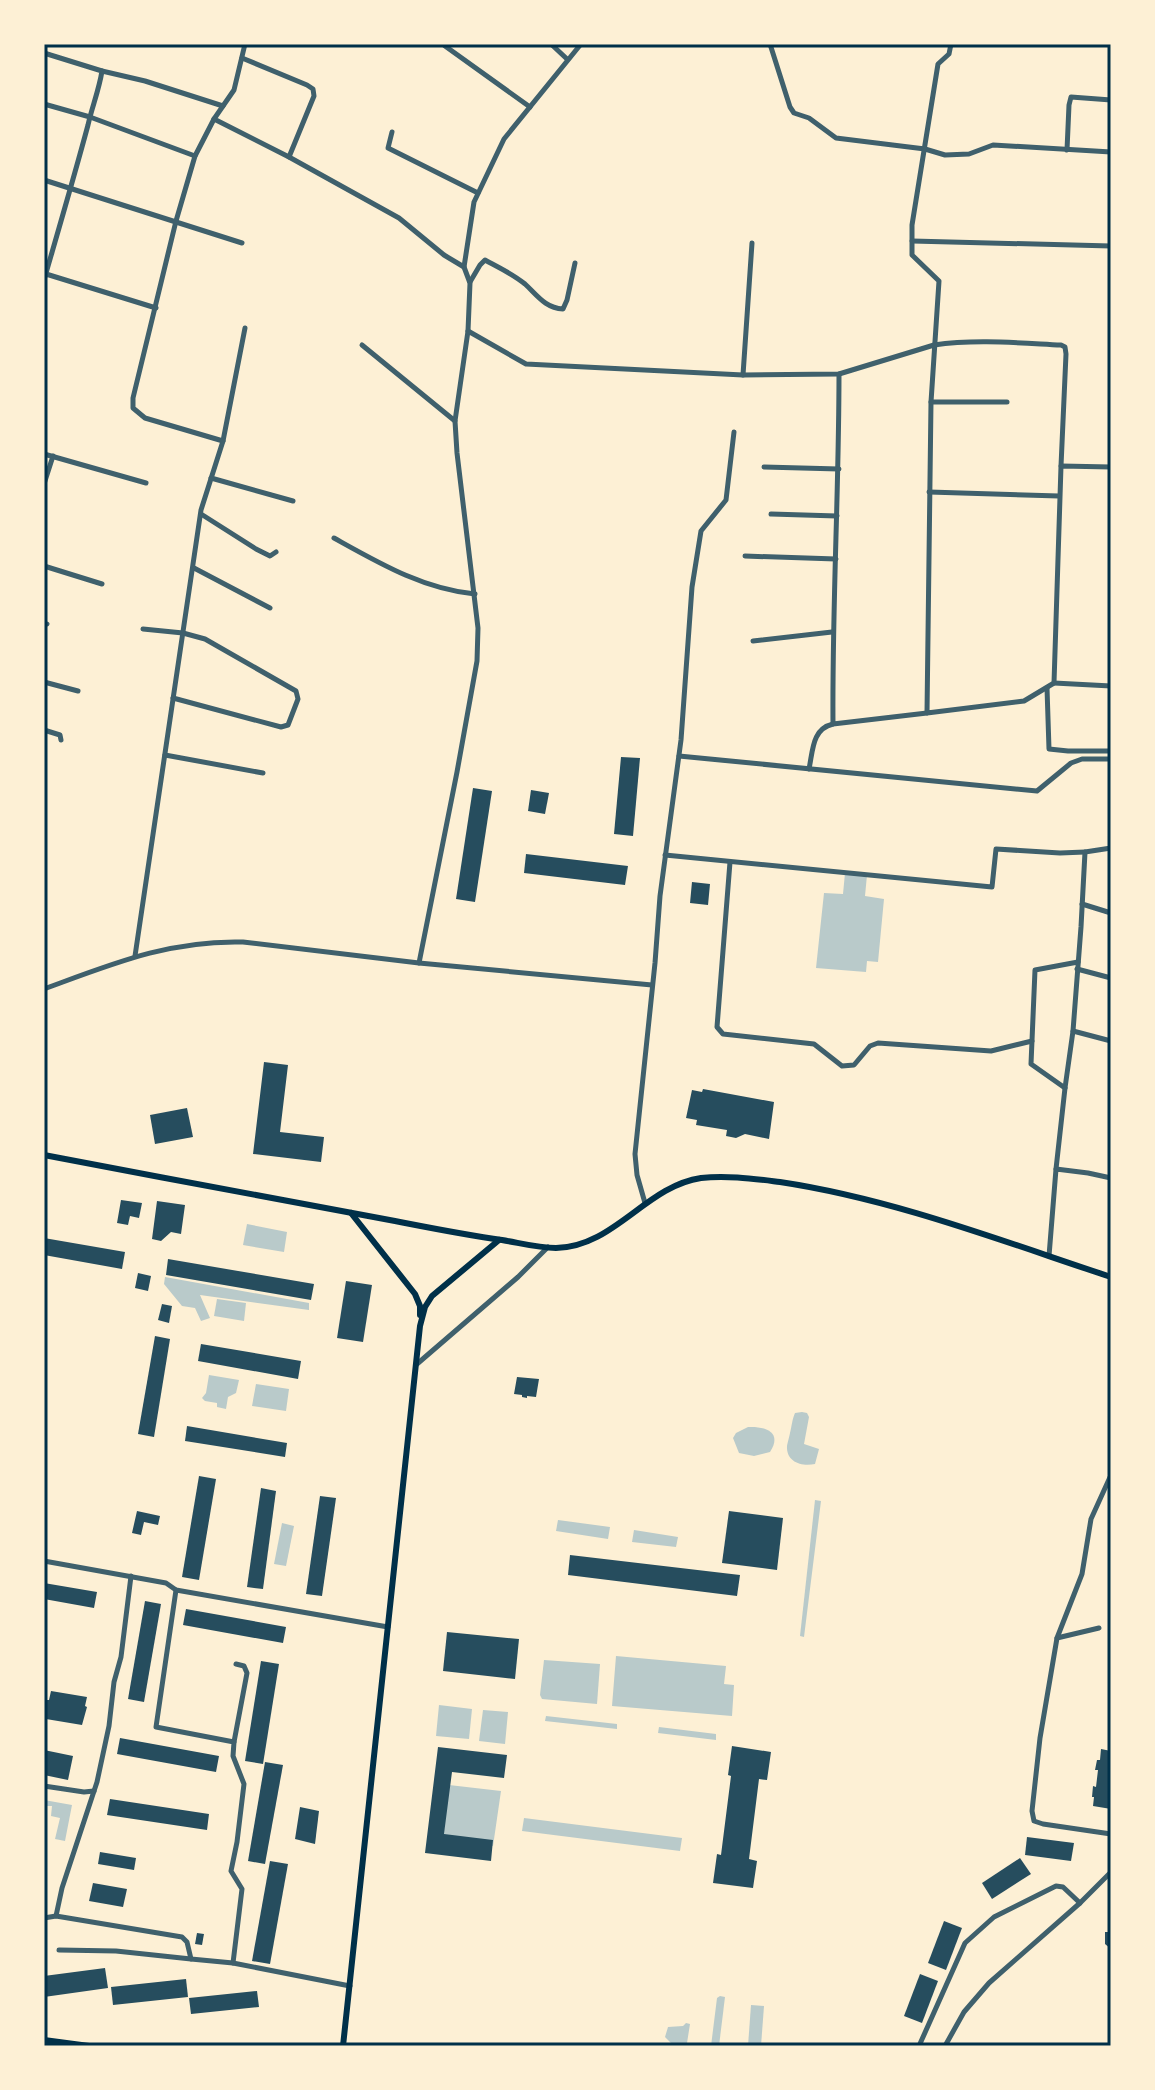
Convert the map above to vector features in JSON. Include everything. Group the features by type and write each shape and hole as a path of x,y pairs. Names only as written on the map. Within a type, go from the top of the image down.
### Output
{"main road":[{"path":"44,1155 548,1247 570,1247 588,1242 645,1203 684,1183 701,1178 724,1177 767,1180 866,1198 1111,1277"},
{"path":"343,2046 420,1326 420,1309 415,1294 351,1213"},
{"path":"420,1326 425,1307 432,1296 499,1240"},
{"path":"44,2040 89,2046"}],"street":[{"path":"223,441 145,418 133,408 133,398 195,156 214,119 234,90 245,44"},
{"path":"551,44 567,59"},
{"path":"419,963 477,661 475,594 455,421 468,331 470,283 464,267 474,202 504,139 581,44"},
{"path":"770,44 794,113 809,118 836,138 925,149 945,155 969,154 993,145 1111,152"},
{"path":"927,713 931,402 939,281 912,255 912,225 938,64 949,54 951,44"},
{"path":"445,46 530,107"},
{"path":"44,53 223,106"},
{"path":"242,58 313,89 314,96 289,157"},
{"path":"102,71 71,190 44,276 156,308"},
{"path":"1067,150 1071,97 1111,100"},
{"path":"44,104 90,117 195,156"},
{"path":"214,119 399,218 444,255 464,267"},
{"path":"392,132 388,148 478,193"},
{"path":"44,180 242,243"},
{"path":"912,241 1111,246"},
{"path":"743,375 752,243"},
{"path":"470,283 485,260 524,283 541,301 554,309 563,309 575,263"},
{"path":"135,956 201,514 223,441 245,328"},
{"path":"468,331 526,364 743,375 839,374 934,345 1005,343 1065,347 1054,683"},
{"path":"362,345 455,421"},
{"path":"833,724 832,632 839,469 839,374"},
{"path":"931,402 1007,402"},
{"path":"645,1203 635,1154 665,855 679,756 692,587 701,531 726,500 734,432"},
{"path":"44,454 146,483"},
{"path":"44,484 53,456"},
{"path":"1061,466 1111,467"},
{"path":"764,467 839,469"},
{"path":"211,478 293,501"},
{"path":"929,492 1059,496"},
{"path":"201,514 256,549 270,556 276,552"},
{"path":"771,514 837,516"},
{"path":"334,538 406,577 446,591 475,594"},
{"path":"745,556 836,559"},
{"path":"44,566 102,584"},
{"path":"194,568 270,608"},
{"path":"143,629 183,633 205,639 296,691 298,699 288,725 281,727 173,698"},
{"path":"753,641 832,632"},
{"path":"44,682 78,691"},
{"path":"809,769 818,732 825,726 1024,701 1054,683 1111,686"},
{"path":"1047,687 1049,749 1111,751"},
{"path":"44,730 60,735 61,740"},
{"path":"165,755 263,773"},
{"path":"679,756 1037,791 1071,763 1082,759 1111,759"},
{"path":"665,855 992,887 996,849 1060,853 1111,848"},
{"path":"1049,1256 1073,1031 1085,852"},
{"path":"730,862 717,1027 723,1034 814,1044 842,1066 854,1065 870,1046 878,1043 991,1051 1032,1041"},
{"path":"1082,904 1111,913"},
{"path":"44,989 135,956 175,946 219,941 652,985"},
{"path":"1065,1088 1031,1064 1035,970 1078,962"},
{"path":"1077,969 1111,978"},
{"path":"1073,1031 1111,1041"},
{"path":"1056,1169 1111,1178"},
{"path":"416,1364 518,1277 548,1247"},
{"path":"1111,1475 1091,1519 1082,1574 1057,1638 1040,1738 1032,1811 1034,1821 1043,1824 1111,1834"},
{"path":"44,1561 166,1583 176,1590 388,1627"},
{"path":"56,1916 62,1888 95,1791 121,1657 131,1576"},
{"path":"176,1590 156,1727 234,1742"},
{"path":"1057,1638 1099,1628"},
{"path":"233,1963 242,1889 231,1871 244,1784 233,1756 247,1673 244,1666 236,1664"},
{"path":"44,1786 95,1791"},
{"path":"945,2046 978,1994 1111,1872"},
{"path":"922,2044 965,1943 994,1917 1056,1886 1063,1887 1080,1903"},
{"path":"44,1918 56,1916 182,1937 187,1942 191,1959"},
{"path":"59,1950 116,1951 233,1963 350,1986"}],"shaded area":[{"path":"845,873 867,875 865,896 884,899 878,962 867,961 866,972 816,968 824,893 843,894"},
{"path":"247,1224 287,1232 284,1252 243,1245"},
{"path":"165,1277 309,1303 309,1310 200,1295 210,1318 201,1321 195,1308 182,1306 164,1284"},
{"path":"217,1299 246,1303 244,1321 214,1316"},
{"path":"209,1375 239,1380 236,1393 228,1397 226,1409 202,1398"},
{"path":"256,1384 289,1389 286,1411 252,1406"},
{"path":"802,1412 809,1417 804,1444 819,1449 815,1464 796,1462 787,1451 795,1413"},
{"path":"748,1427 766,1429 773,1435 770,1452 754,1456 739,1453 733,1438"},
{"path":"815,1500 821,1501 804,1637 800,1636"},
{"path":"558,1520 610,1527 608,1539 556,1531"},
{"path":"282,1523 294,1526 286,1566 274,1564"},
{"path":"634,1530 678,1537 676,1547 632,1542"},
{"path":"616,1656 726,1666 724,1684 734,1685 732,1716 612,1706"},
{"path":"544,1660 600,1664 597,1704 542,1699"},
{"path":"439,1705 472,1709 469,1739 436,1736"},
{"path":"483,1710 508,1712 505,1744 479,1741"},
{"path":"546,1716 617,1724 617,1729 545,1721"},
{"path":"659,1727 716,1734 716,1740 658,1733"},
{"path":"449,1785 501,1791 493,1846 443,1839"},
{"path":"44,1800 72,1805 65,1841 55,1839 60,1818 51,1816 52,1806 45,1806 44,1810"},
{"path":"524,1818 682,1838 680,1851 522,1831"},
{"path":"725,1997 719,2046 711,2046 717,1998"},
{"path":"751,2005 764,2006 761,2046 748,2046"},
{"path":"690,2024 687,2043 674,2046 665,2037 668,2027"}],"building":[{"path":"621,757 640,758 633,836 614,834"},
{"path":"473,788 492,791 475,902 456,899"},
{"path":"531,790 549,793 545,814 528,811"},
{"path":"526,854 628,866 625,885 524,873"},
{"path":"692,882 710,884 708,905 690,903"},
{"path":"264,1062 288,1065 280,1132 324,1137 321,1162 253,1154"},
{"path":"703,1089 774,1102 769,1139 745,1134 736,1138 726,1136 727,1130 696,1125 697,1120 686,1118 692,1090 702,1092"},
{"path":"187,1108 193,1137 155,1144 150,1115"},
{"path":"121,1200 142,1203 139,1218 130,1216 128,1225 117,1223"},
{"path":"157,1201 185,1205 181,1234 171,1232 161,1241 152,1239"},
{"path":"44,1238 125,1252 122,1269 44,1255"},
{"path":"168,1259 314,1284 311,1300 166,1275"},
{"path":"138,1273 151,1276 148,1291 135,1288"},
{"path":"346,1281 372,1285 363,1342 337,1338"},
{"path":"162,1304 172,1306 169,1323 158,1320"},
{"path":"155,1336 170,1339 154,1437 138,1434"},
{"path":"201,1344 301,1361 298,1379 198,1361"},
{"path":"517,1377 539,1379 536,1397 514,1394"},
{"path":"187,1426 287,1443 285,1457 185,1441"},
{"path":"199,1476 216,1479 199,1580 182,1577"},
{"path":"261,1488 276,1491 263,1589 247,1587"},
{"path":"320,1496 336,1498 322,1596 306,1594"},
{"path":"137,1511 160,1516 158,1525 144,1522 141,1535 132,1533"},
{"path":"729,1511 783,1518 777,1570 722,1563"},
{"path":"570,1555 740,1575 737,1596 568,1575"},
{"path":"44,1583 97,1592 94,1608 44,1599"},
{"path":"145,1601 161,1604 144,1702 128,1699"},
{"path":"186,1609 286,1627 283,1643 183,1625"},
{"path":"447,1632 519,1639 515,1679 443,1671"},
{"path":"261,1661 279,1664 263,1764 245,1761"},
{"path":"51,1691 87,1697 82,1725 46,1719"},
{"path":"120,1738 219,1756 216,1772 117,1754"},
{"path":"732,1746 771,1752 767,1780 759,1779 749,1859 757,1861 753,1888 713,1883 717,1854 721,1855"},
{"path":"438,1747 507,1755 504,1778 452,1772 444,1834 493,1840 491,1861 425,1853"},
{"path":"1101,1749 1111,1751 1111,1809 1093,1806 1093,1786 1096,1787 1098,1770 1095,1770"},
{"path":"44,1750 73,1756 68,1780 44,1775"},
{"path":"265,1762 283,1765 265,1864 248,1861"},
{"path":"110,1799 209,1814 207,1830 107,1815"},
{"path":"300,1807 319,1811 315,1844 295,1839"},
{"path":"1027,1837 1074,1843 1071,1861 1025,1855"},
{"path":"100,1852 136,1858 134,1870 98,1864"},
{"path":"1020,1858 1031,1874 992,1899 982,1883"},
{"path":"270,1861 288,1864 270,1964 252,1961"},
{"path":"93,1883 127,1889 123,1907 89,1901"},
{"path":"944,1921 962,1928 946,1970 928,1963"},
{"path":"1105,1932 1111,1932 1111,1949 1105,1944"},
{"path":"197,1933 204,1934 202,1945 195,1944"},
{"path":"105,1968 108,1988 44,1997 44,1976"},
{"path":"920,1974 938,1981 922,2023 904,2016"},
{"path":"186,1979 188,1997 113,2005 111,1987"},
{"path":"257,1991 259,2007 191,2014 189,1998"}]}
